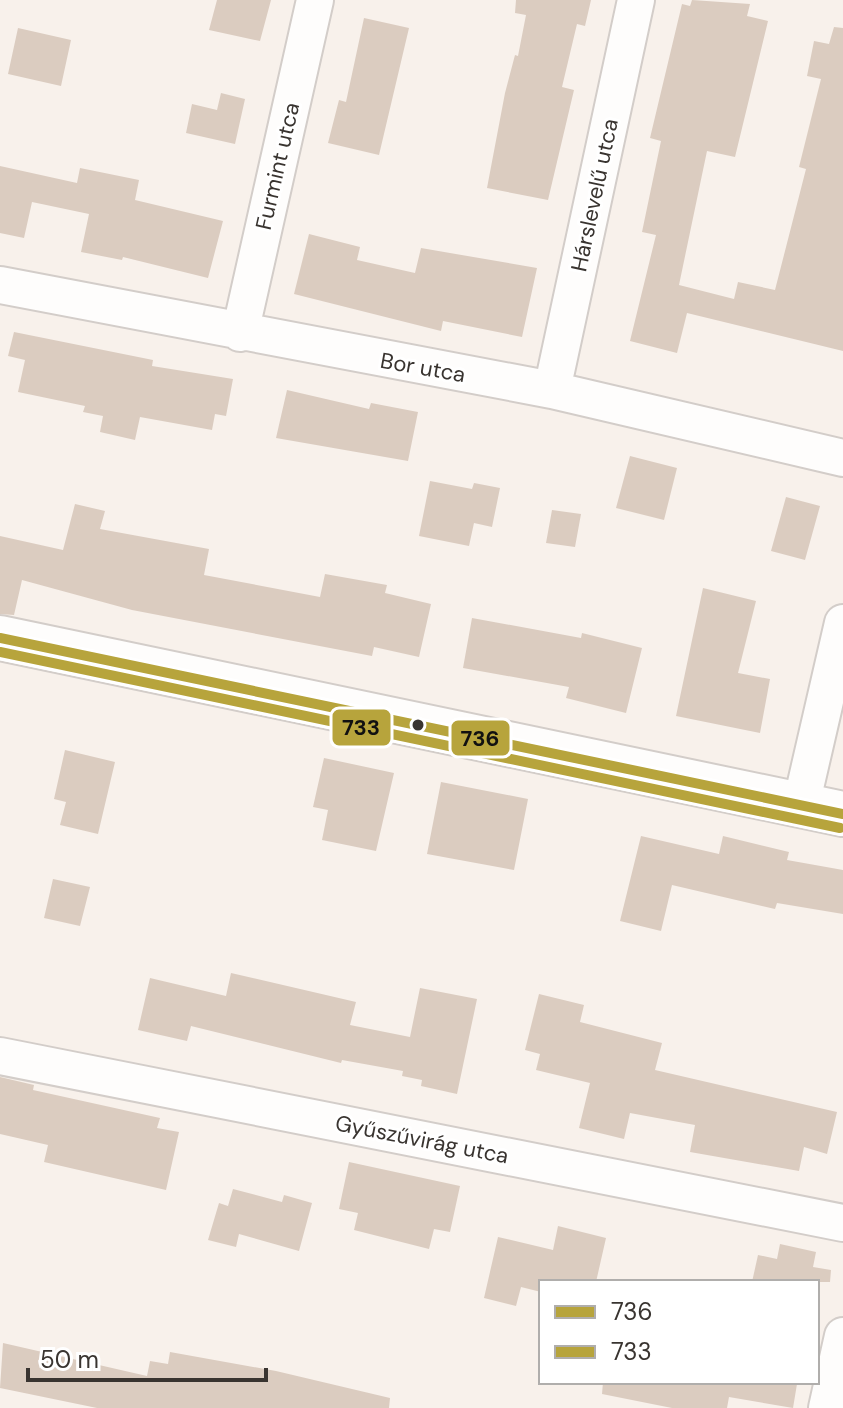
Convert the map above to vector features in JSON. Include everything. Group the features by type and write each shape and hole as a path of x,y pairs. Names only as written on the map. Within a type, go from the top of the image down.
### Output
{"street":[{"name":"Furmint utca","path":"240,333 315,0"},
{"name":"Hárslevelű utca","path":"552,390 636,0"},
{"name":"Bor utca","path":"0,285 552,390 843,458"},
{"path":"801,805 843,623"},
{"path":"0,638 843,814"},
{"name":"Gyűszűvirág utca","path":"0,1056 843,1223"},
{"path":"827,1408 843,1336"}],"building":[{"path":"217,0 271,0 260,41 209,30"},
{"path":"516,0 591,0 585,26 577,24 562,87 574,90 548,200 487,188 505,93 515,55 518,56 526,15 515,13"},
{"path":"692,0 750,4 747,16 768,21 735,157 707,151 679,285 734,299 738,282 775,290 806,169 799,167 821,79 807,76 814,41 829,44 834,27 843,28 843,351 687,313 677,353 630,341 656,235 642,232 661,141 650,138 682,4 690,6"},
{"path":"364,18 409,28 379,155 328,143 339,100 346,102"},
{"path":"18,28 71,40 61,86 8,74"},
{"path":"221,93 245,99 235,144 186,133 192,104 217,110"},
{"path":"0,166 77,183 80,168 139,180 135,200 223,221 208,278 123,257 122,260 81,252 89,214 32,202 24,238 0,233"},
{"path":"309,234 360,247 357,260 415,273 421,248 537,268 522,337 443,321 441,331 294,294"},
{"path":"14,332 153,360 152,366 233,379 226,416 215,414 212,430 140,417 135,440 100,432 103,416 83,412 85,406 18,392 25,360 8,356"},
{"path":"287,390 369,409 371,403 418,412 408,461 276,438"},
{"path":"630,456 677,468 664,520 616,508"},
{"path":"430,481 472,489 474,483 500,488 492,527 474,523 469,546 419,536"},
{"path":"786,497 820,506 805,560 771,551"},
{"path":"75,504 105,511 100,529 209,549 204,575 320,597 325,574 387,585 385,593 431,604 419,657 374,647 372,656 132,610 22,580 14,615 0,614 0,536 63,550"},
{"path":"552,510 581,514 575,547 546,543"},
{"path":"703,588 756,601 738,673 770,679 760,733 676,716"},
{"path":"472,618 581,638 582,633 642,648 626,713 566,698 569,687 463,668"},
{"path":"65,750 115,762 98,834 60,825 66,802 54,799"},
{"path":"324,758 394,773 376,851 322,840 328,810 313,807"},
{"path":"441,782 528,799 514,870 427,854"},
{"path":"641,836 719,854 723,836 789,852 787,860 843,870 843,914 777,903 775,909 672,885 661,931 620,921"},
{"path":"53,879 90,887 80,926 44,918"},
{"path":"231,973 356,1002 350,1025 410,1037 420,988 477,999 457,1094 421,1086 422,1080 402,1076 403,1071 342,1060 341,1063 191,1026 187,1041 138,1030 150,978 226,996"},
{"path":"539,994 584,1005 580,1022 662,1043 655,1070 837,1112 827,1154 804,1147 799,1171 690,1152 695,1125 630,1113 624,1139 579,1128 590,1083 536,1070 540,1054 525,1050"},
{"path":"0,1077 34,1085 33,1090 160,1118 157,1128 179,1132 166,1190 44,1162 48,1145 0,1134"},
{"path":"349,1162 460,1186 450,1232 434,1229 429,1249 354,1230 358,1213 339,1209"},
{"path":"233,1189 282,1202 284,1195 312,1203 299,1251 239,1234 236,1247 208,1240 219,1203 228,1206"},
{"path":"558,1226 606,1238 596,1280 539,1280 539,1292 521,1287 516,1306 484,1298 498,1237 553,1250"},
{"path":"780,1244 816,1252 813,1267 831,1270 830,1282 752,1280 758,1255 777,1259"},
{"path":"3,1343 147,1376 150,1361 168,1364 170,1352 276,1371 390,1398 389,1408 97,1408 0,1388"},
{"path":"603,1384 797,1384 793,1408 729,1397 727,1408 672,1408 602,1394"}],"transit line":[{"name":"736","path":"0,638 843,814"},
{"name":"733","path":"0,652 840,828"}]}
